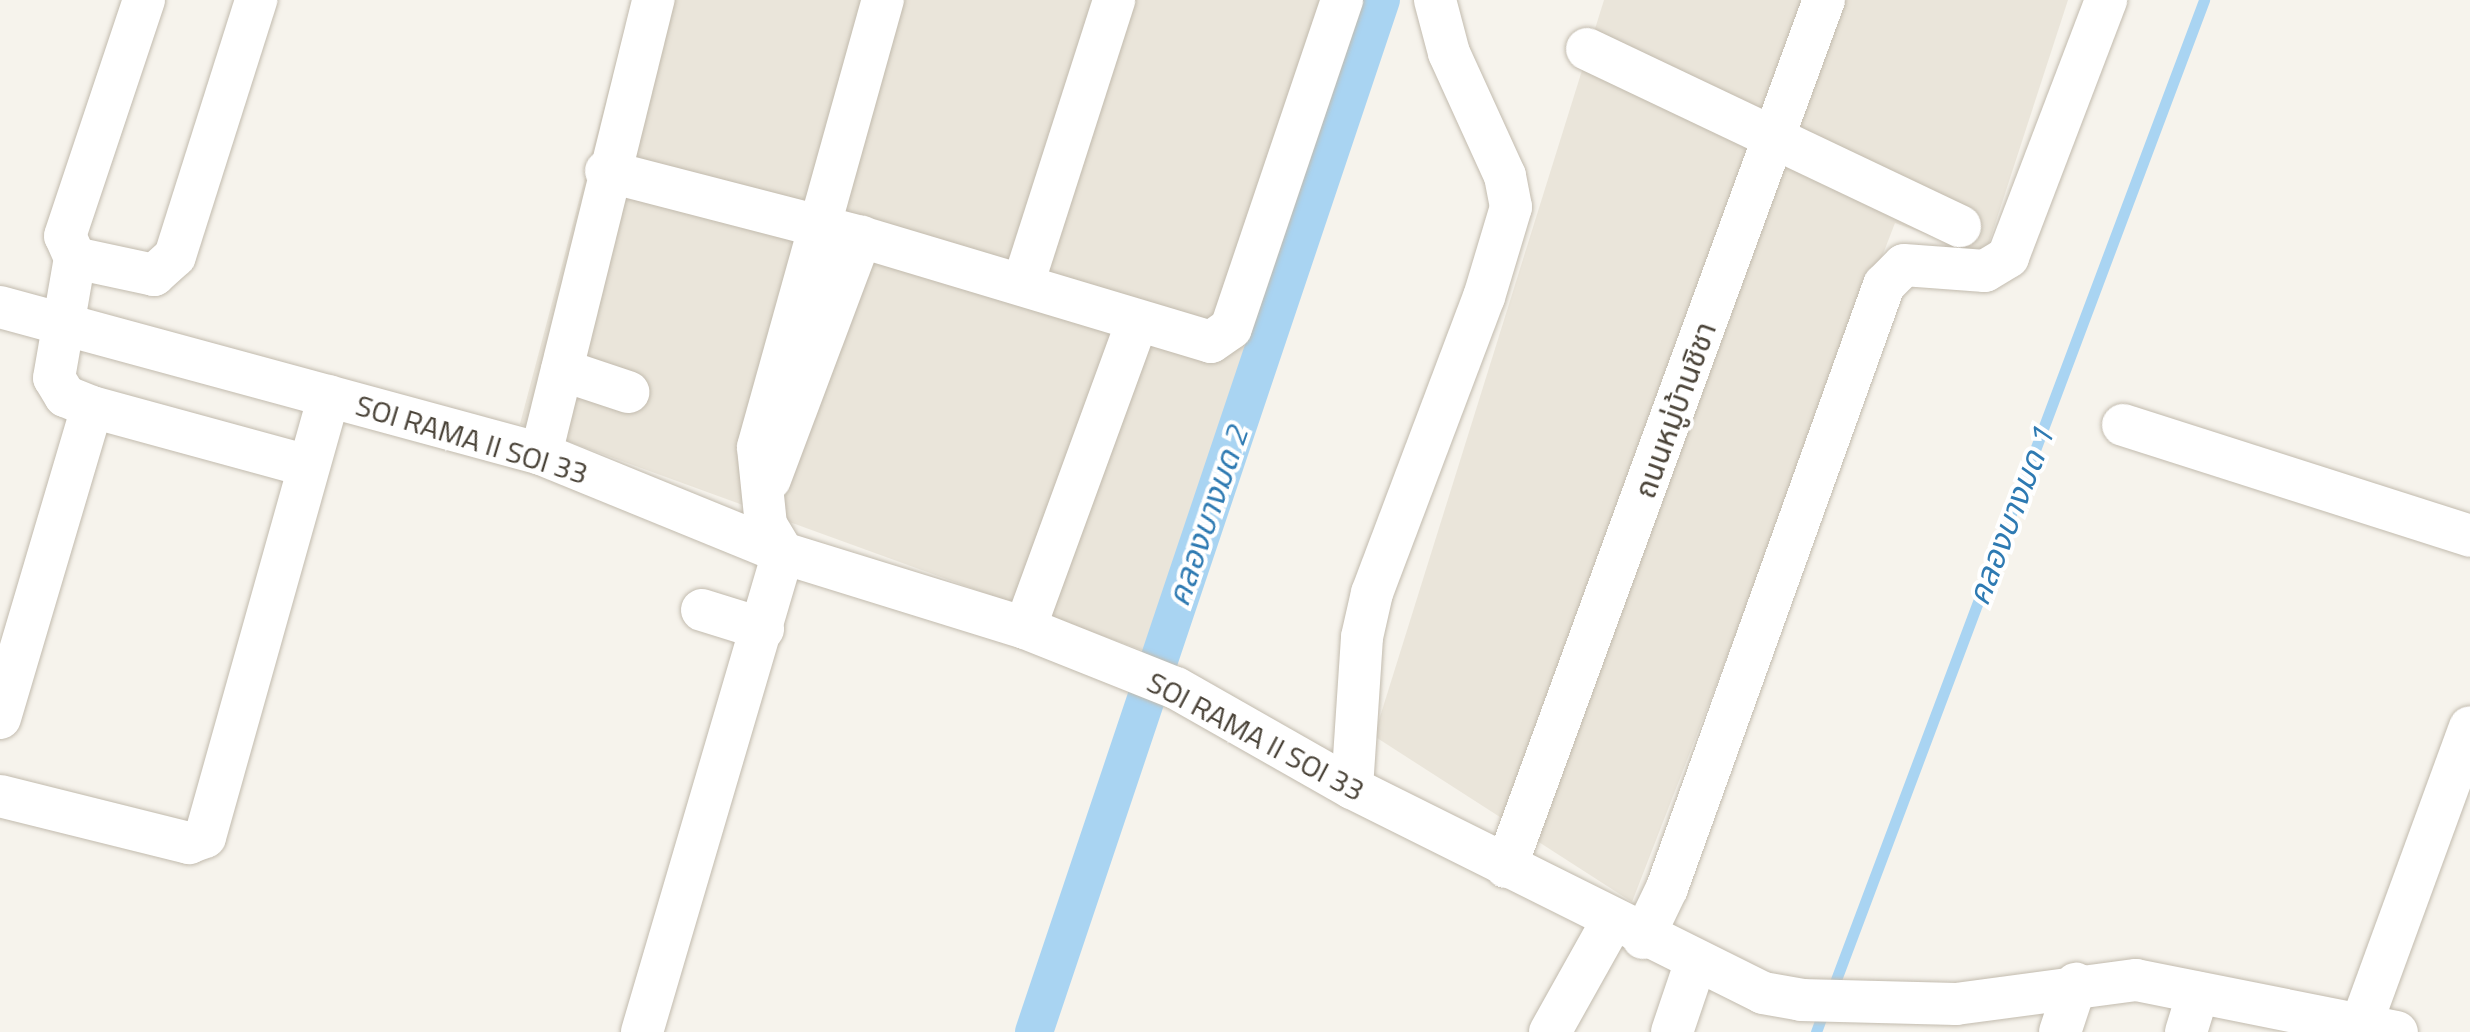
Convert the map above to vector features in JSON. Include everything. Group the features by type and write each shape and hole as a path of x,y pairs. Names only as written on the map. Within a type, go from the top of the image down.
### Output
{"street":[{"path":"144,0 65,236 75,258 57,388 92,407 307,466"},
{"path":"75,258 154,275 175,256 256,0"},
{"path":"541,454 606,171 653,0"},
{"path":"642,1032 783,554 766,525 758,447 883,0"},
{"path":"1024,284 1114,0"},
{"path":"606,171 861,237 1211,342 1231,328 1342,0"},
{"path":"1352,788 1362,637 1372,593 1484,297 1511,208 1505,176 1449,53 1435,0"},
{"name":"ถนนหมู่บ้านชิชา","path":"1506,867 1824,0"},
{"path":"1550,1032 1627,929 1667,888 1884,285 1904,265 1985,271 2008,257 2106,0"},
{"path":"1587,49 1776,134 1960,226"},
{"path":"763,493 785,453 861,237"},
{"name":"SOI RAMA II SOI 33","path":"0,307 541,454 783,554 1026,628 1176,688 1352,788 1695,964 1763,993 1801,1000 1999,1015 2076,984 2136,980 2192,1012 2379,1029"},
{"path":"1026,628 1138,322"},
{"path":"562,370 628,392"},
{"path":"0,796 189,843 206,836 329,396"},
{"path":"0,718 92,407"},
{"path":"2123,425 2470,536"},
{"path":"702,610 763,629"},
{"path":"2379,1029 2470,728"},
{"path":"1672,1032 1695,964"},
{"path":"2060,1032 2076,984"}],"shaded area":[{"path":"632,0 1376,0 1150,653 520,424"},
{"path":"1604,0 2068,0 1985,255 1895,223 1632,902 1374,736"}],"waterway":[{"name":"คลองบางมด 2","path":"1034,1032 1381,0"},
{"name":"คลองบางมด 1","path":"1831,993 2204,0"},
{"name":"คลองบางมด 1","path":"1816,1032 1824,1010"}]}
